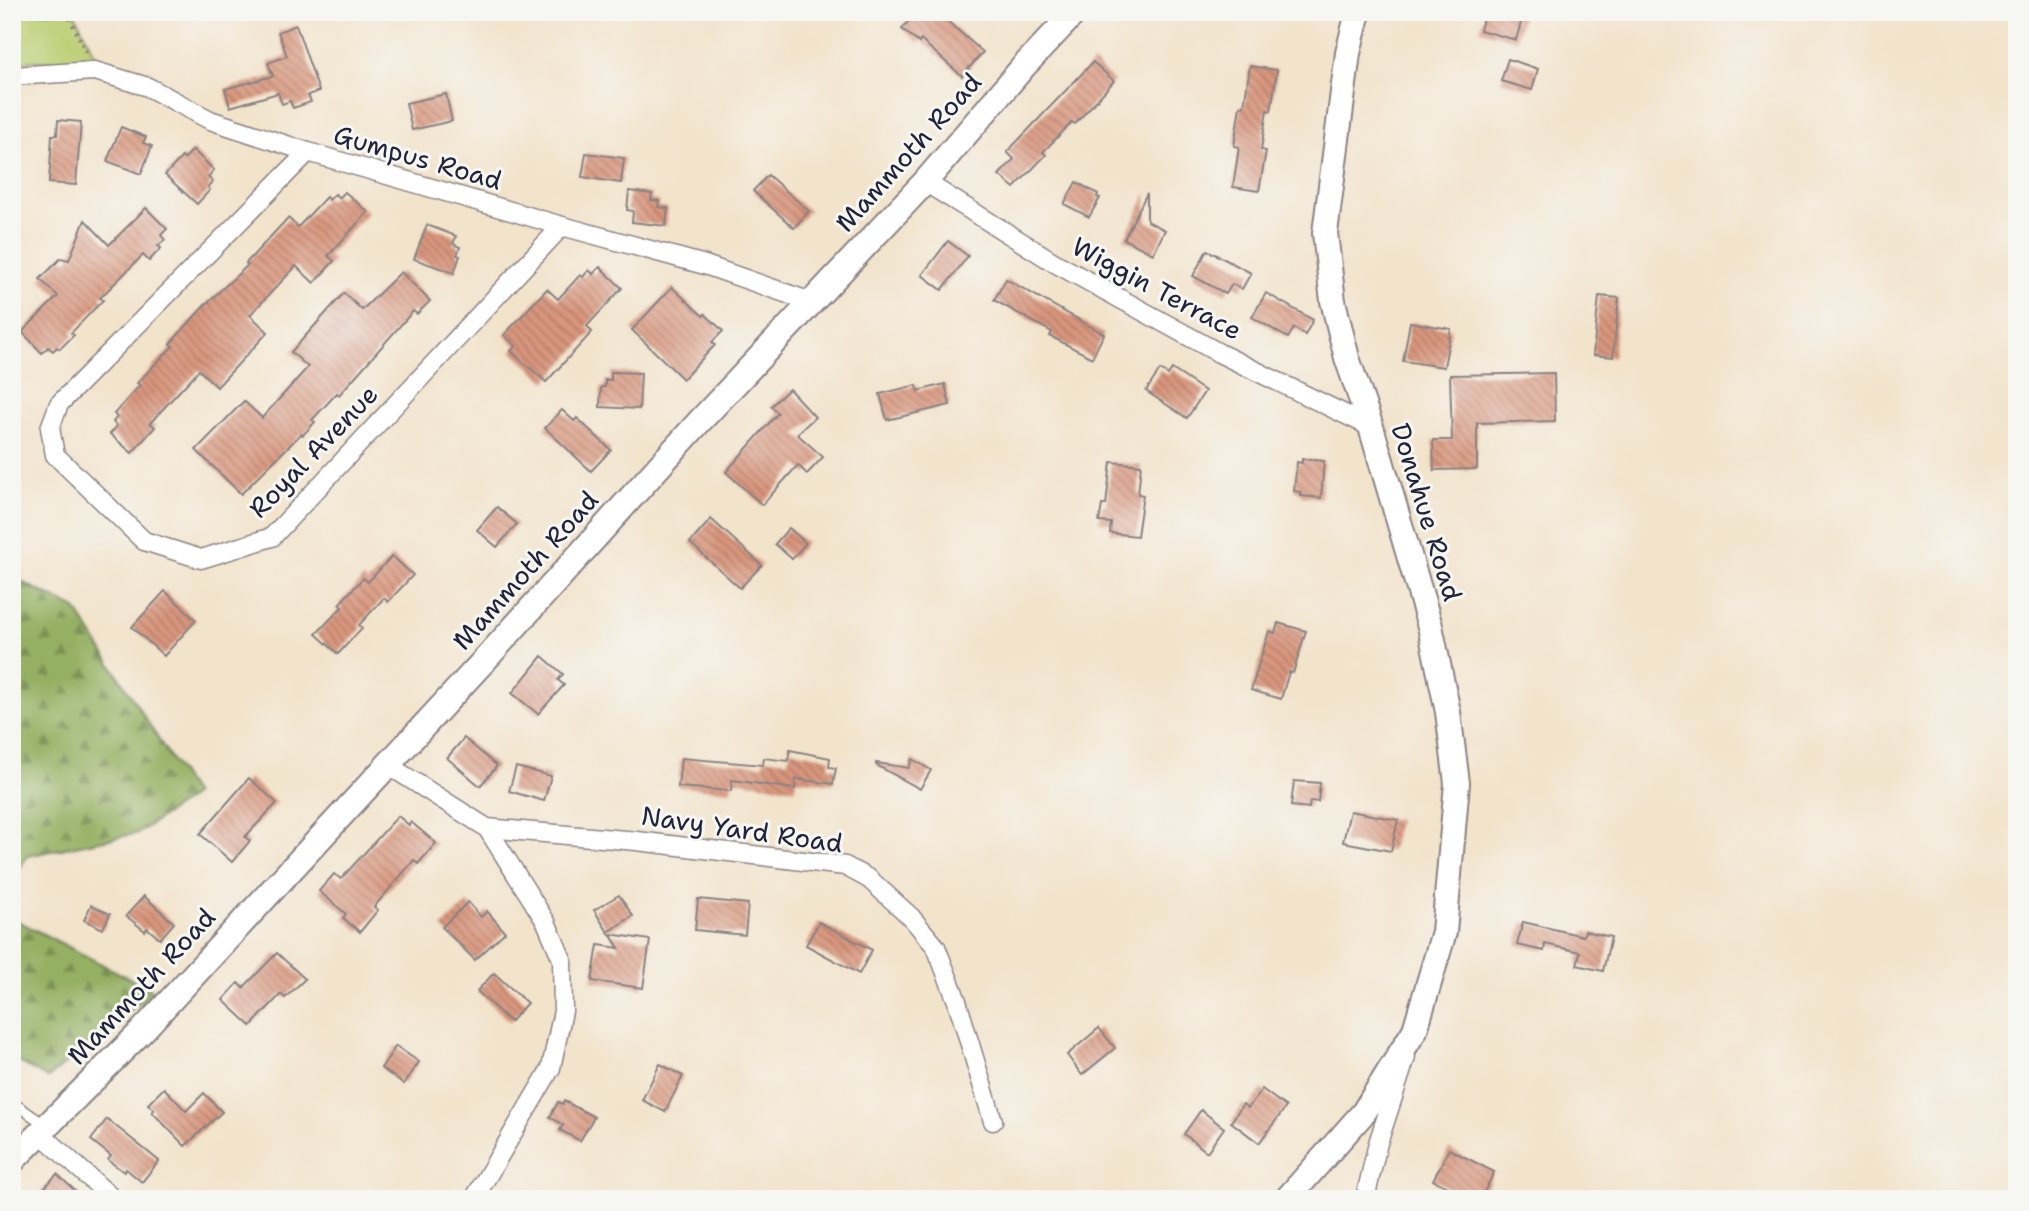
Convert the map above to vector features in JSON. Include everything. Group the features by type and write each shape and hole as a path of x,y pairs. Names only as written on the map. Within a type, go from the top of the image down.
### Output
{"main road":[{"name":"Mammoth Road","path":"12,1161 142,1031 682,441 925,182 1024,66 1075,12"},
{"name":"Donahue Road","path":"1287,1199 1364,1112 1415,1030 1444,932 1457,783 1448,712 1430,626 1371,427 1347,358 1333,302 1325,233 1348,53 1358,12"}],"street":[{"name":"Gumpus Road","path":"12,76 95,71 148,88 210,120 308,152 705,265 811,302"},
{"name":"Royal Avenue","path":"308,152 59,404 50,428 55,455 144,541 201,559 272,537 562,226"},
{"name":"Wiggin Terrace","path":"925,182 1055,263 1219,353 1371,427"},
{"name":"Navy Yard Road","path":"388,765 487,828 637,841 845,866 869,879 911,916 936,947 957,1001 993,1121"},
{"path":"474,1199 551,1068 563,1011 562,959 546,922 487,828"},
{"path":"1365,1199 1378,1143 1415,1030"},
{"path":"45,1130 113,1199"}],"lane":[{"path":"12,1102 45,1130"}],"path":[{"path":"67,12 91,62"}],"green space":[{"path":"12,12 74,12 98,62 12,61"},
{"path":"12,577 76,609 194,795 138,833 27,856 12,883"},
{"path":"12,918 154,991 48,1078 12,1058"}],"building":[{"path":"916,12 937,12 983,52 962,76 921,40 919,43 902,29"},
{"path":"1485,12 1524,12 1516,40 1480,30"},
{"path":"296,25 319,91 308,95 311,102 293,108 290,101 282,104 278,93 230,107 225,89 273,76 268,63 287,56 278,32"},
{"path":"1508,59 1538,69 1532,90 1501,81"},
{"path":"1093,62 1114,81 1075,124 1072,122 1043,152 1046,155 1014,188 999,175 1014,159 1007,152"},
{"path":"1250,66 1277,70 1271,111 1267,110 1261,150 1266,151 1259,191 1233,187 1239,147 1234,146"},
{"path":"446,94 452,121 412,130 406,103"},
{"path":"58,120 81,122 76,185 49,183 52,135 57,135"},
{"path":"121,127 146,137 143,143 152,146 141,174 107,161"},
{"path":"193,150 214,170 208,177 213,182 208,187 210,190 197,204 165,175 182,157 184,159"},
{"path":"586,153 624,158 621,183 582,177"},
{"path":"768,175 809,211 794,228 753,191"},
{"path":"1076,182 1098,194 1097,197 1100,198 1089,217 1064,204"},
{"path":"629,191 652,194 651,200 659,201 658,207 668,208 666,226 632,222 633,211 627,210"},
{"path":"345,192 368,212 328,256 334,261 314,283 296,266 250,315 268,332 217,387 199,370 150,423 155,427 132,453 110,434 117,426 113,422 117,417 114,414 140,385 137,383 173,346 170,344 205,305 248,265 246,263 288,218 298,227 326,197 329,200 335,194 339,198"},
{"path":"1147,193 1147,221 1165,230 1153,254 1124,239"},
{"path":"146,208 167,229 161,235 165,240 158,246 161,248 149,261 143,255 100,298 103,300 71,333 74,335 60,349 57,347 53,351 48,347 42,353 22,332 58,296 40,279 61,258 69,260 85,220 109,245"},
{"path":"427,225 456,236 453,244 460,247 457,255 460,256 454,273 414,259"},
{"path":"948,241 968,256 942,290 922,275"},
{"path":"1207,250 1251,273 1242,289 1232,284 1226,294 1193,276"},
{"path":"600,267 622,288 587,326 592,332 546,382 511,351 516,346 504,335 547,289 558,299 580,275 583,277 589,270 593,274"},
{"path":"401,272 430,301 417,314 413,311 339,395 337,393 312,420 315,422 303,435 301,434 241,494 196,450 244,401 262,418 308,367 291,352 344,293 362,310"},
{"path":"1006,279 1104,334 1092,358 1050,336 1052,332 994,300"},
{"path":"672,287 723,331 712,342 715,345 683,379 632,330"},
{"path":"1266,293 1313,320 1305,335 1294,328 1288,338 1252,317"},
{"path":"1599,296 1619,298 1613,357 1593,355"},
{"path":"1410,322 1451,329 1444,367 1403,361"},
{"path":"1172,369 1205,391 1187,418 1146,391 1160,370 1168,375"},
{"path":"611,372 641,373 639,409 600,407 601,387 605,387 605,380 611,380"},
{"path":"1554,373 1555,421 1477,423 1477,469 1434,470 1433,440 1452,440 1450,375"},
{"path":"945,384 950,405 887,420 880,394 917,385 918,391"},
{"path":"789,389 815,417 797,434 823,457 807,474 798,465 762,505 726,472 778,413 771,406"},
{"path":"562,410 574,421 577,418 611,450 591,471 545,428"},
{"path":"1302,459 1324,461 1321,498 1301,496 1301,492 1294,491 1297,462 1302,463"},
{"path":"1111,462 1141,465 1138,494 1143,495 1137,536 1110,533 1111,523 1099,522 1102,505 1106,505"},
{"path":"497,507 517,524 497,547 477,530"},
{"path":"711,519 762,565 740,588 690,543"},
{"path":"789,528 806,543 792,559 775,544"},
{"path":"392,556 413,575 388,602 384,598 359,625 362,628 338,654 316,634 342,607 339,604 363,578 368,582"},
{"path":"165,591 196,620 164,656 132,627"},
{"path":"1278,623 1306,631 1293,673 1289,672 1281,699 1251,690 1269,631 1275,633"},
{"path":"542,656 563,674 558,680 564,685 538,714 512,693"},
{"path":"464,738 497,766 480,786 447,758"},
{"path":"790,750 830,758 829,767 836,768 833,784 796,779 795,789 732,780 731,791 678,787 681,758 763,765 764,758 788,761"},
{"path":"912,759 931,770 920,789 876,765 909,768"},
{"path":"516,767 551,776 544,801 509,791"},
{"path":"249,778 277,803 245,837 250,841 232,862 200,834"},
{"path":"1294,781 1320,783 1318,802 1310,801 1309,808 1291,806"},
{"path":"1350,811 1398,820 1391,851 1343,842"},
{"path":"398,816 409,825 411,822 436,843 418,864 414,860 374,907 378,910 360,932 343,918 346,914 319,891 334,874 341,879"},
{"path":"619,895 633,916 608,932 594,910"},
{"path":"144,896 174,923 160,939 126,916"},
{"path":"698,899 748,904 745,935 695,930"},
{"path":"468,902 481,917 487,911 505,932 475,960 442,927"},
{"path":"91,905 110,914 103,929 84,920"},
{"path":"819,922 872,950 859,974 806,945"},
{"path":"1523,922 1583,936 1585,931 1611,937 1603,971 1577,965 1580,952 1545,944 1544,951 1517,945"},
{"path":"610,934 650,940 643,988 592,981 598,945 619,948"},
{"path":"277,953 305,979 285,998 281,994 251,1026 223,1000 238,983 243,988"},
{"path":"494,973 527,1003 510,1022 477,991"},
{"path":"1099,1028 1115,1048 1082,1075 1067,1055"},
{"path":"396,1046 419,1062 404,1084 381,1068"},
{"path":"660,1064 683,1076 665,1112 642,1100"},
{"path":"164,1088 186,1111 204,1093 222,1112 185,1146 152,1112 154,1110 148,1104"},
{"path":"1262,1089 1286,1107 1259,1143 1231,1122 1243,1104 1248,1108"},
{"path":"564,1101 594,1117 580,1141 560,1130 563,1125 550,1117 558,1102 563,1104"},
{"path":"1201,1110 1224,1128 1207,1152 1184,1134"},
{"path":"107,1119 159,1161 142,1182 126,1169 124,1172 108,1160 111,1156 91,1140"},
{"path":"1449,1149 1494,1172 1481,1199 1472,1199 1433,1180"},
{"path":"57,1174 84,1199 34,1199"}]}
